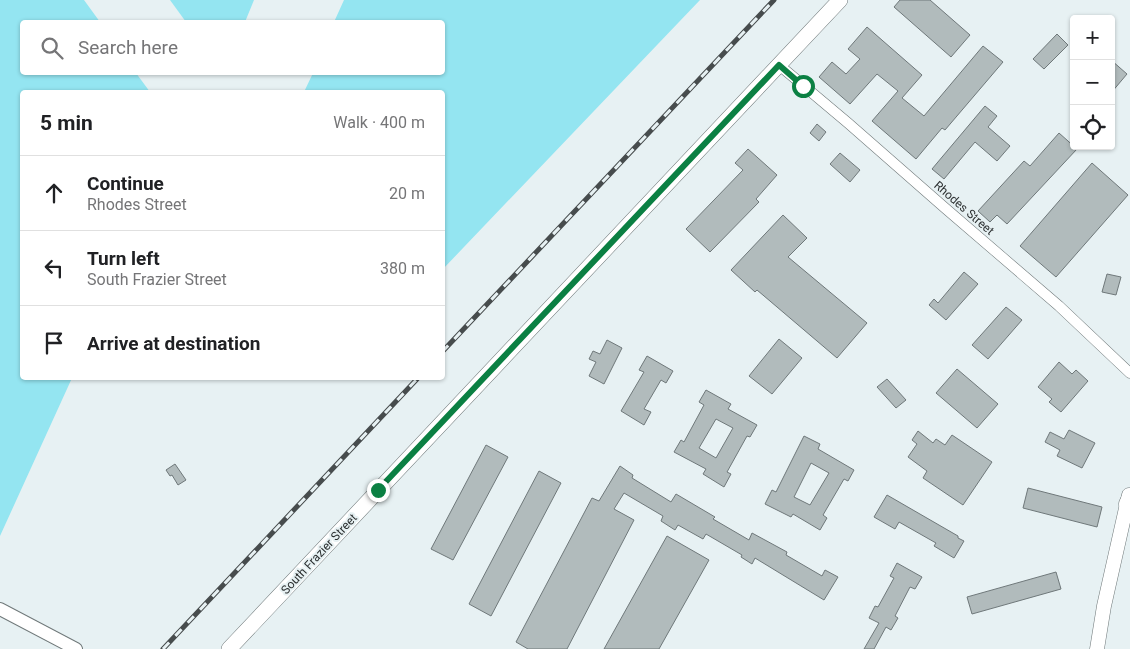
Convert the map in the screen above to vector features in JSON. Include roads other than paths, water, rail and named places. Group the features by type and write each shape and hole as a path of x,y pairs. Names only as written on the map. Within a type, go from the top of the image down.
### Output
{"main road":[{"name":"South Frazier Street","path":"229,649 840,0"},
{"path":"1097,649 1104,606 1129,499"}],"street":[{"name":"Rhodes Street","path":"779,65 1059,306 1130,373"},
{"path":"0,610 76,649"}],"railway":[{"path":"445,349 774,0"},
{"path":"163,649 416,380"}]}
